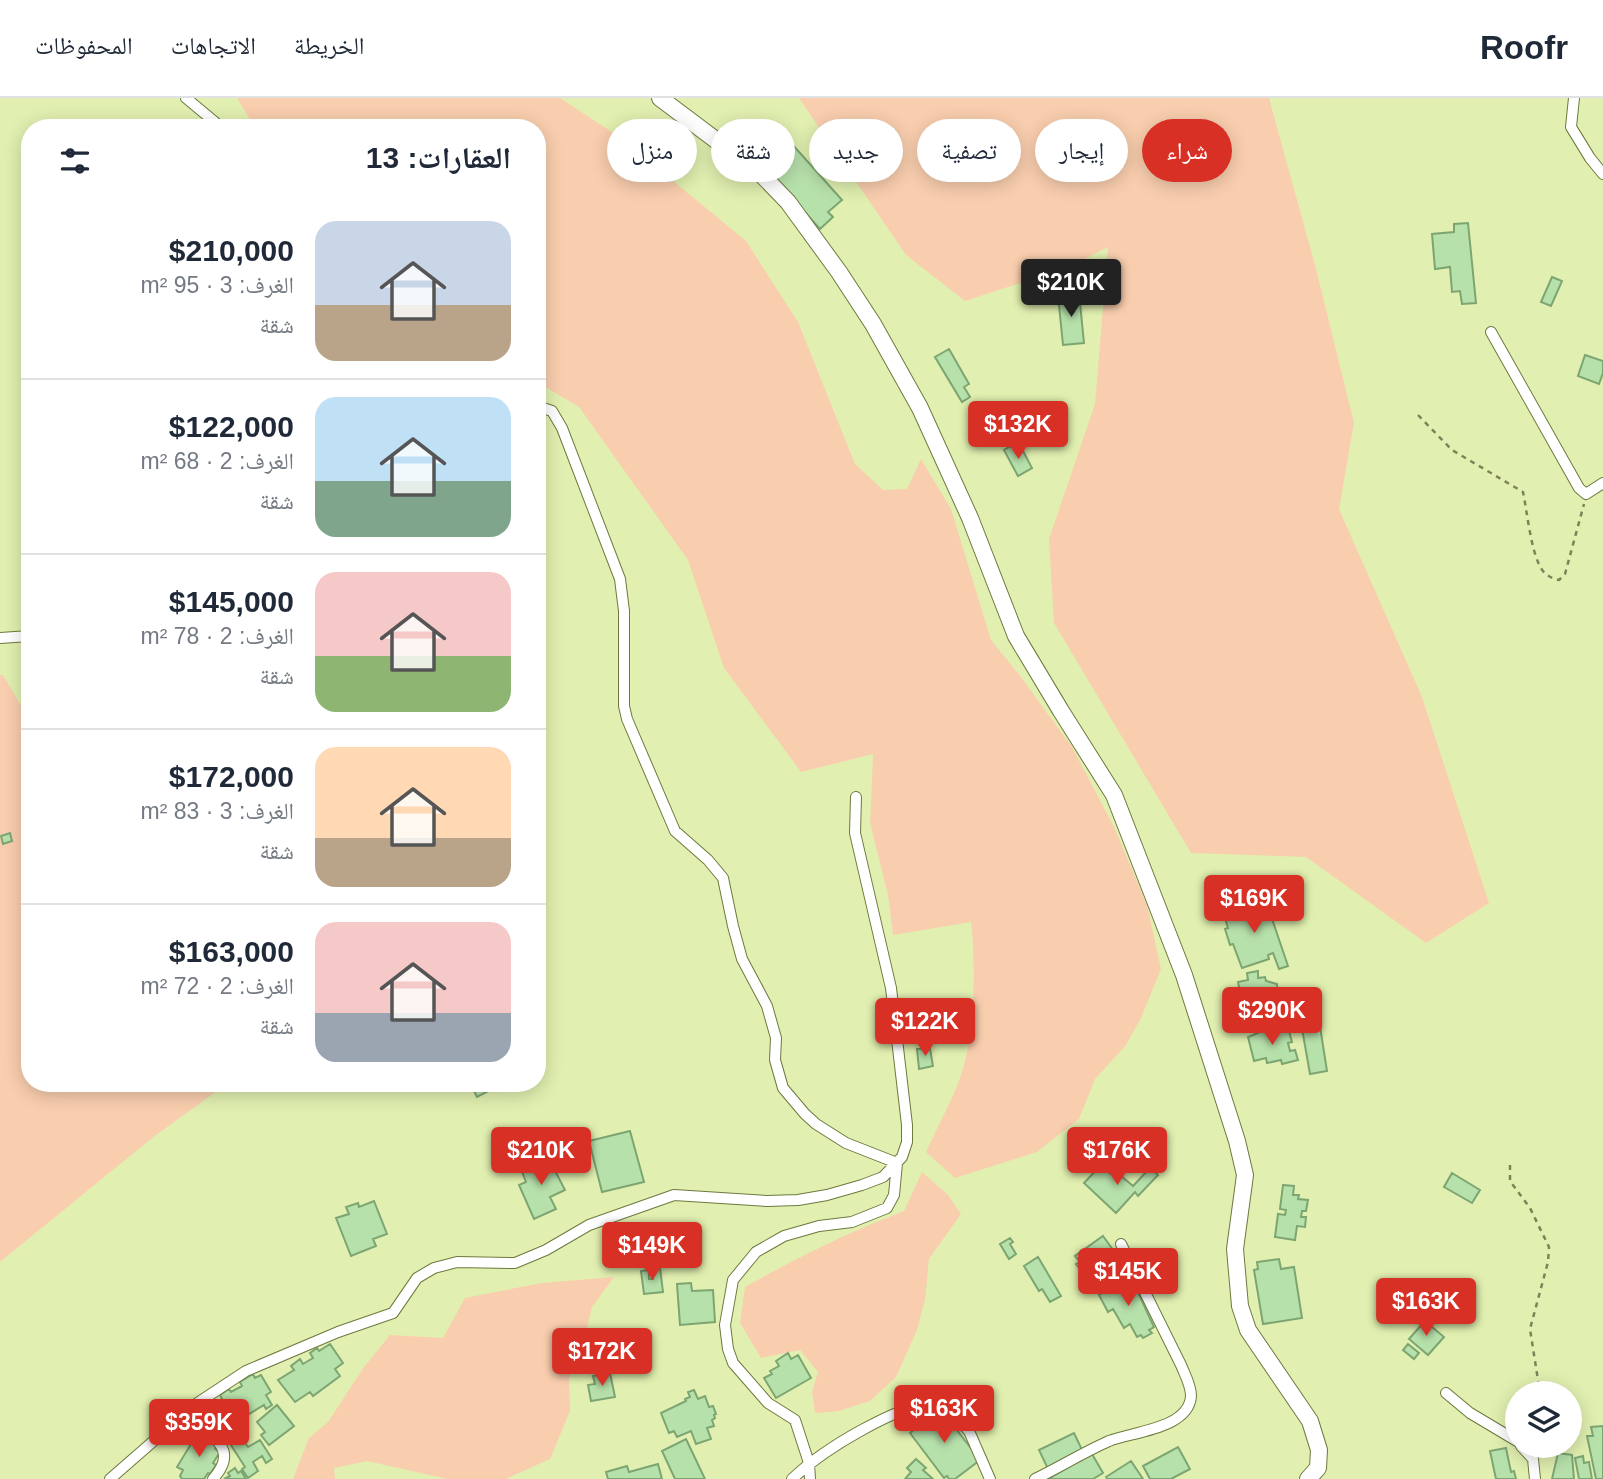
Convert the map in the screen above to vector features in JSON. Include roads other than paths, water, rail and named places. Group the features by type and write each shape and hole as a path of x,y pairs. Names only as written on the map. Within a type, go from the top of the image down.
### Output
{"main road":[{"path":"660,98 761,174 788,202 873,324 920,408 970,518 1016,636 1114,795 1184,975 1237,1140 1245,1175 1235,1249 1240,1306 1248,1330 1310,1421 1317,1437 1318,1468 1308,1479"}],"street":[{"path":"186,98 211,119"},
{"path":"1574,98 1571,127 1590,159 1603,174"},
{"path":"1491,332 1579,488 1586,494 1603,483"},
{"path":"546,409 552,411 562,428 620,579 624,611 624,706 627,719 675,831 708,860 723,878 742,959 767,1006 776,1038 775,1060 783,1088 816,1124 846,1143 897,1163"},
{"path":"0,638 21,637"},
{"path":"110,1479 196,1404 246,1371 338,1332 393,1313 417,1278 434,1268 457,1262 515,1263 546,1250 589,1225 674,1195 767,1201 798,1200 827,1195 883,1177 904,1153 907,1125 891,988 855,833 856,797"},
{"path":"810,1479 809,1463 795,1420 768,1403 733,1363 725,1325 733,1280 756,1252 784,1236 819,1226 852,1222 887,1208 894,1195 897,1163"},
{"path":"1035,1479 1111,1440 1154,1429 1180,1416 1191,1399 1189,1384 1181,1365 1121,1244"},
{"path":"1446,1393 1470,1413 1505,1434"},
{"path":"792,1479 809,1463 852,1436 913,1405 938,1399 969,1431 989,1479"},
{"path":"181,1416 219,1441 225,1462 213,1479"},
{"path":"1532,1458 1535,1479"}]}
